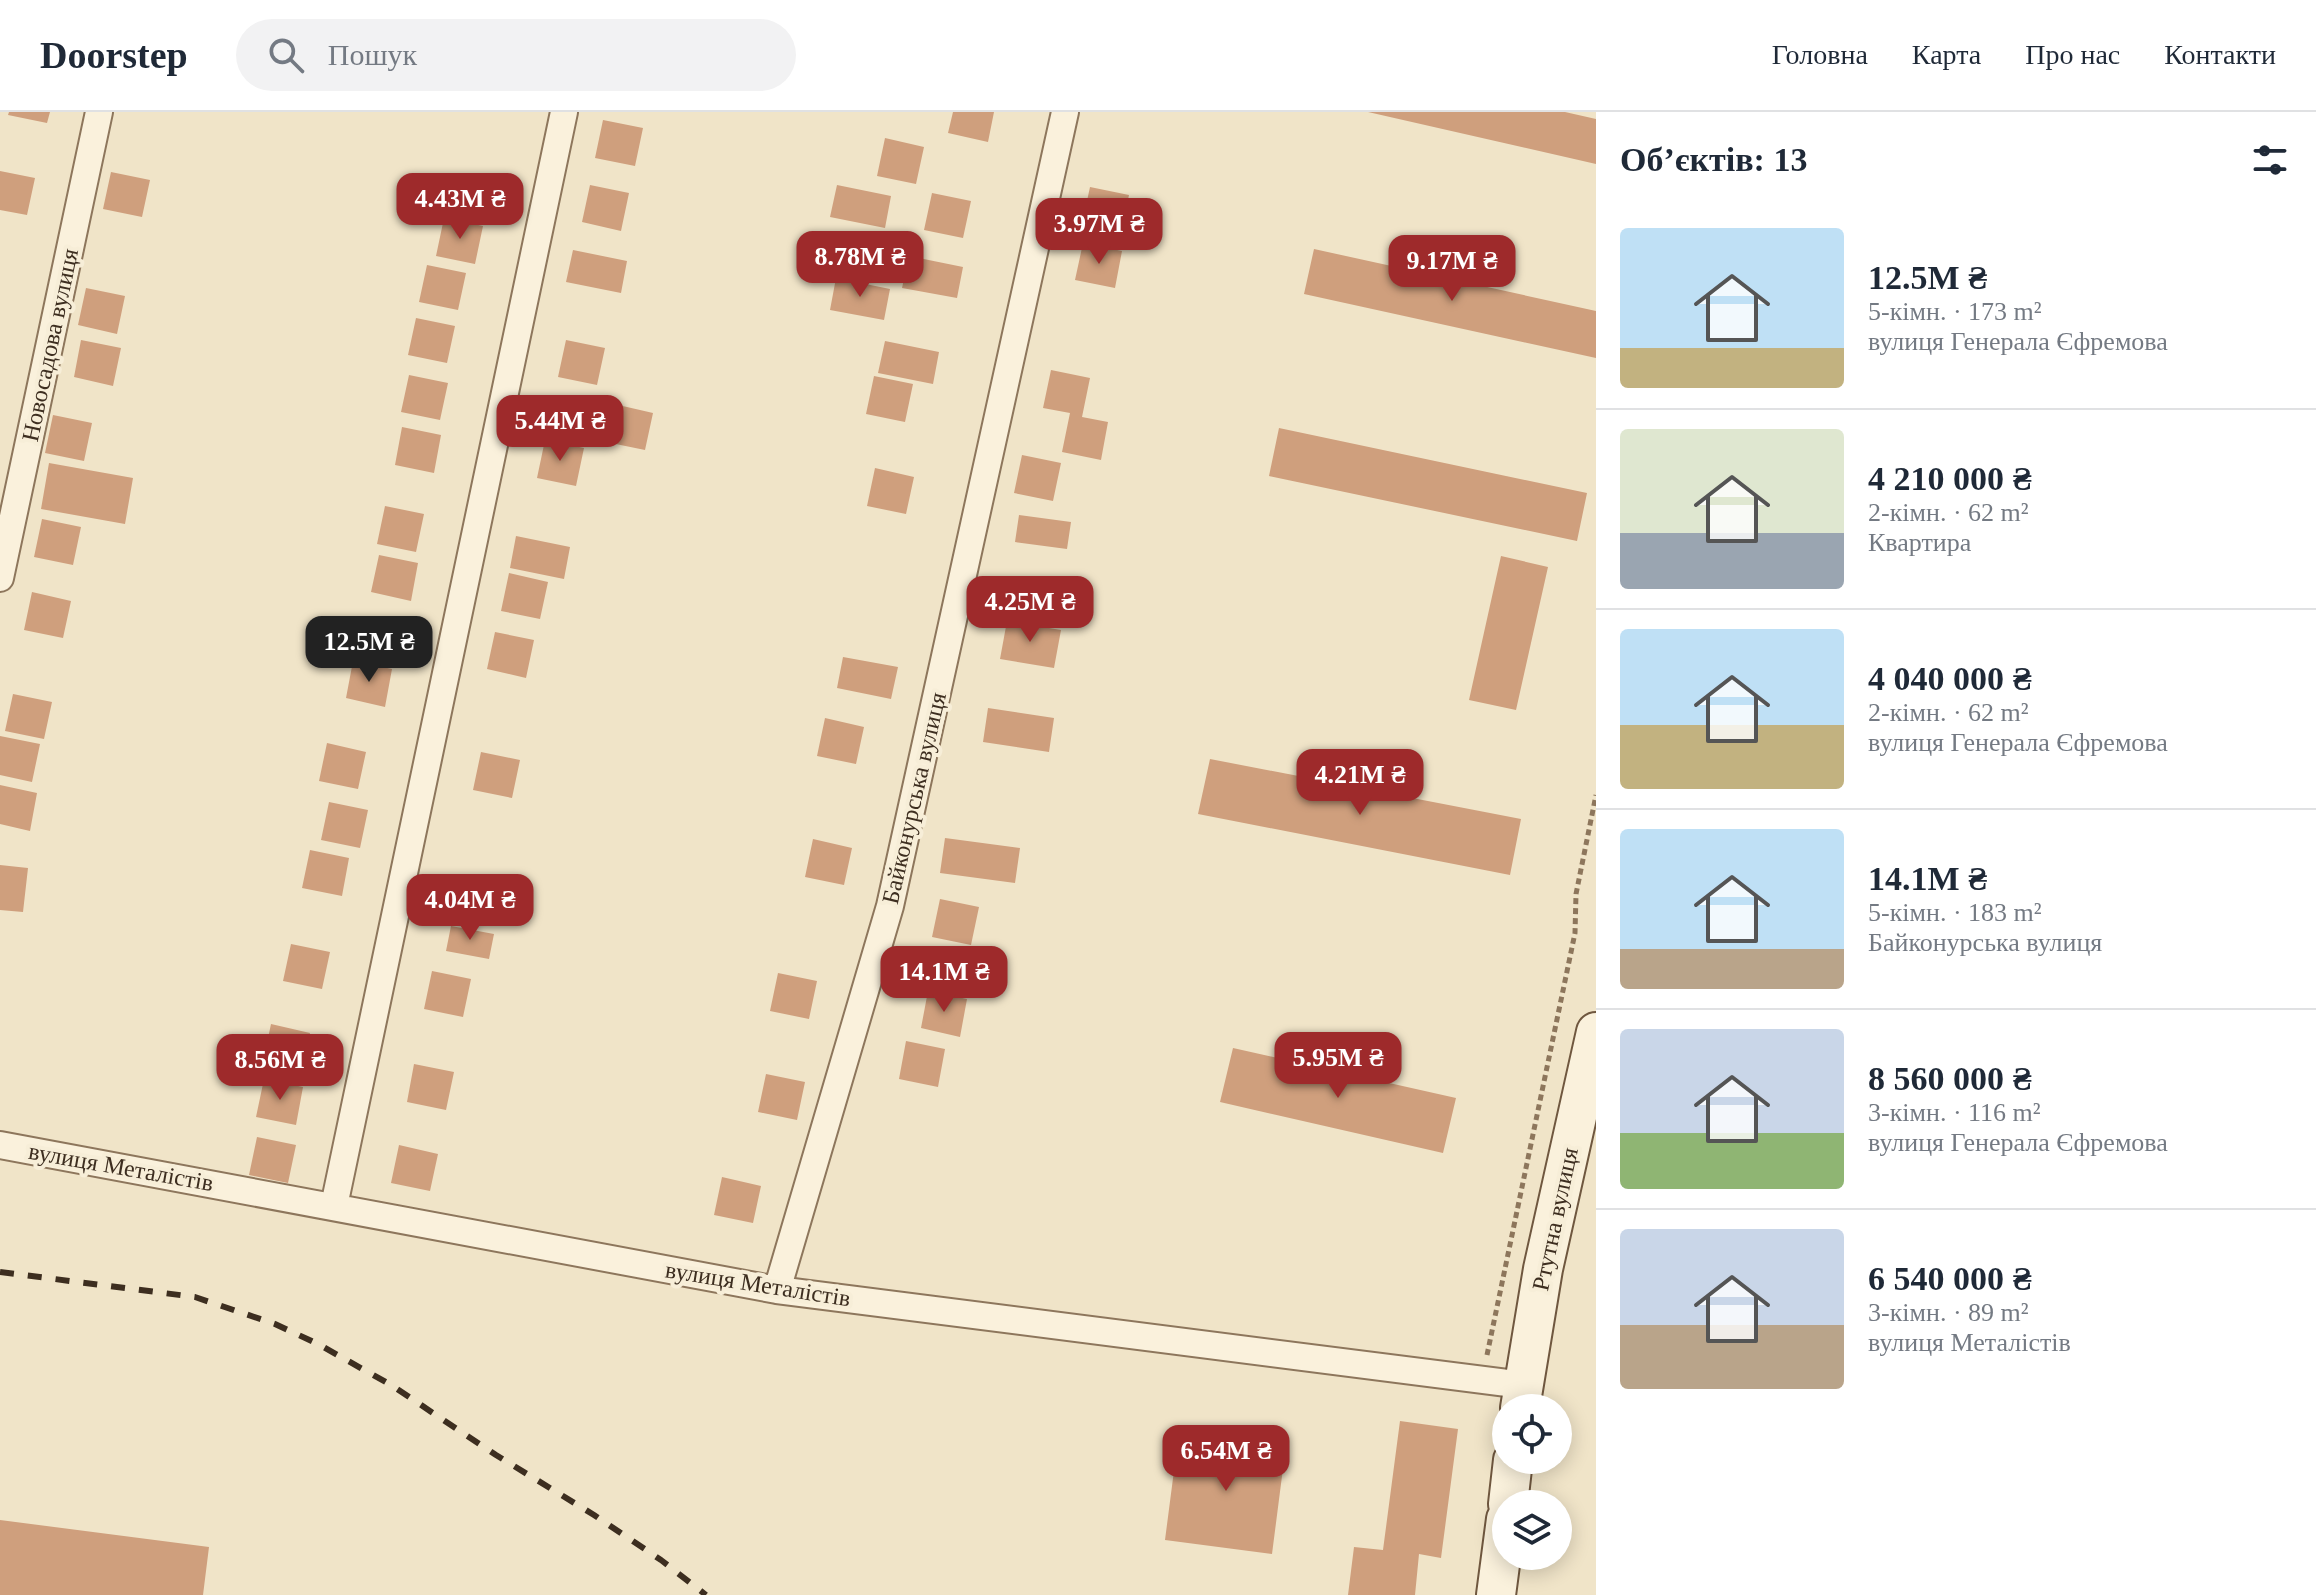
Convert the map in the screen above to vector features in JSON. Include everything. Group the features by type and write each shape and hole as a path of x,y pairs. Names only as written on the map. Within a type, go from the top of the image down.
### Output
{"main road":[{"name":"Ртутна вулиця","path":"1521,1394 1543,1269 1596,1032"},
{"path":"1496,1595 1499,1570"}],"street":[{"name":"Новосадова вулиця","path":"0,578 99,112"},
{"path":"334,1206 564,112"},
{"name":"Байконурська вулиця","path":"777,1290 890,906 1065,112"},
{"name":"вулиця Металістів","path":"0,1145 777,1290 1484,1380 1516,1394"}],"path":[{"path":"1484,1380 1488,1344 1575,933 1576,894 1596,795"}],"building":[{"path":"9,112 50,112 47,123 8,115"},
{"path":"953,112 994,112 988,142 948,133"},
{"path":"1368,112 1565,112 1596,119 1596,164"},
{"path":"603,120 643,128 635,166 595,158"},
{"path":"885,138 924,147 916,184 877,176"},
{"path":"0,171 35,178 27,215 0,210"},
{"path":"111,172 150,180 142,217 103,209"},
{"path":"452,173 491,181 483,218 444,211"},
{"path":"590,185 629,193 621,231 582,222"},
{"path":"837,185 891,196 885,228 830,217"},
{"path":"1090,187 1129,195 1121,233 1082,224"},
{"path":"932,193 971,201 963,238 924,230"},
{"path":"444,218 483,226 475,264 436,256"},
{"path":"1083,243 1122,251 1115,288 1075,280"},
{"path":"1314,249 1596,311 1596,358 1304,294"},
{"path":"573,250 627,261 621,293 566,282"},
{"path":"909,256 963,267 957,298 902,288"},
{"path":"427,265 466,273 458,310 419,302"},
{"path":"836,278 890,289 884,320 830,310"},
{"path":"86,288 125,296 117,334 78,325"},
{"path":"416,318 455,326 447,363 408,355"},
{"path":"81,340 121,348 113,386 74,377"},
{"path":"566,340 605,348 597,385 558,377"},
{"path":"885,341 939,352 933,384 878,373"},
{"path":"1051,370 1090,378 1082,417 1108,422 1101,460 1062,452 1070,413 1043,408"},
{"path":"409,375 448,383 440,420 401,412"},
{"path":"874,376 913,384 905,422 866,414"},
{"path":"614,404 653,413 645,450 606,442"},
{"path":"53,415 92,423 84,461 45,453"},
{"path":"402,427 441,435 434,473 395,465"},
{"path":"1279,428 1587,493 1577,541 1269,476"},
{"path":"545,440 584,448 576,486 537,478"},
{"path":"1022,455 1061,463 1053,501 1014,493"},
{"path":"49,463 133,478 125,524 41,509"},
{"path":"875,468 914,477 906,514 867,506"},
{"path":"385,506 424,514 416,552 377,544"},
{"path":"1019,515 1071,522 1067,549 1015,542"},
{"path":"42,519 81,527 73,565 34,557"},
{"path":"516,536 570,547 564,579 510,568"},
{"path":"379,555 418,563 411,601 371,592"},
{"path":"1501,556 1548,567 1516,710 1469,700"},
{"path":"509,573 548,582 540,619 501,611"},
{"path":"32,592 71,601 63,638 24,630"},
{"path":"1007,621 1061,630 1054,668 1000,659"},
{"path":"495,632 534,640 526,678 487,669"},
{"path":"843,657 898,667 891,699 837,688"},
{"path":"353,661 392,669 385,707 346,698"},
{"path":"13,694 52,702 44,739 5,731"},
{"path":"988,708 1054,718 1049,752 983,742"},
{"path":"825,718 864,727 856,764 817,756"},
{"path":"0,736 40,744 32,782 0,775"},
{"path":"327,743 366,752 358,789 319,781"},
{"path":"481,752 520,760 512,798 473,790"},
{"path":"1210,759 1521,819 1510,875 1198,814"},
{"path":"0,785 37,793 30,831 0,824"},
{"path":"329,802 368,810 360,848 321,840"},
{"path":"945,838 1020,848 1015,883 940,873"},
{"path":"813,839 852,848 844,885 805,877"},
{"path":"310,850 349,858 342,896 302,888"},
{"path":"0,865 28,868 23,912 0,910"},
{"path":"940,899 979,907 971,945 932,937"},
{"path":"451,926 494,934 489,959 446,951"},
{"path":"291,944 330,952 322,989 283,981"},
{"path":"912,946 966,954 961,984 908,977"},
{"path":"432,971 471,979 463,1017 424,1009"},
{"path":"778,973 817,981 809,1019 770,1011"},
{"path":"928,991 967,999 960,1037 921,1028"},
{"path":"271,1024 310,1033 302,1070 263,1062"},
{"path":"906,1041 945,1049 938,1087 899,1079"},
{"path":"1233,1048 1456,1098 1443,1153 1220,1102"},
{"path":"414,1064 454,1072 446,1110 407,1102"},
{"path":"766,1074 805,1082 797,1120 758,1112"},
{"path":"264,1079 303,1087 296,1125 256,1117"},
{"path":"257,1137 296,1145 288,1183 249,1175"},
{"path":"399,1145 438,1154 430,1191 391,1183"},
{"path":"722,1177 761,1186 753,1223 714,1215"},
{"path":"1400,1421 1458,1429 1441,1558 1419,1554 1415,1595 1348,1595 1354,1547 1383,1550"},
{"path":"1179,1432 1286,1445 1272,1554 1165,1540"},
{"path":"0,1520 209,1547 203,1595 0,1595"}],"railway":[{"path":"0,1272 195,1297 275,1324 391,1385 594,1515 706,1595"}]}
